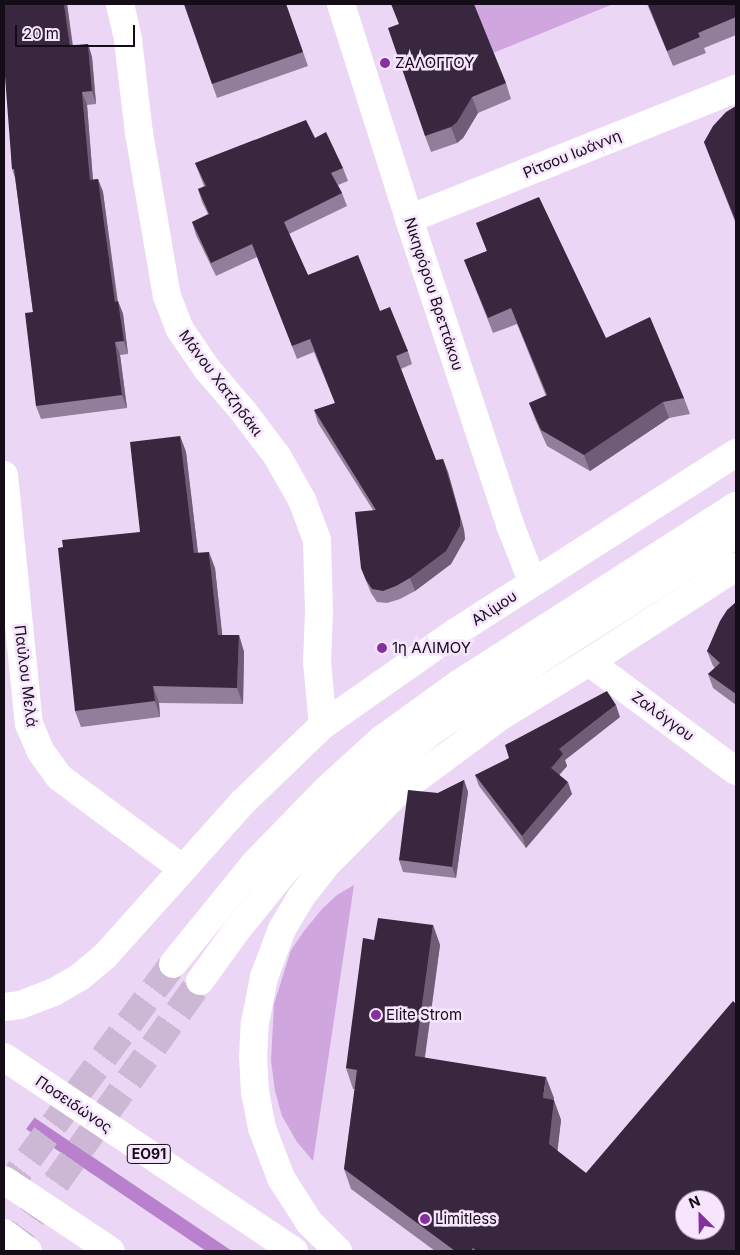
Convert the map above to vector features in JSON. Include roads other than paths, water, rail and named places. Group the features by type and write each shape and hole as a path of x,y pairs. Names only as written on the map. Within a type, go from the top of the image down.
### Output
{"main road":[{"name":"Μάνου Χατζηδάκι","path":"120,4 128,40 139,133 170,304 178,328 206,369 243,411 277,456 302,500 317,540 319,613 317,662 323,725"},
{"name":"Νικηφόρου Βρεττάκου","path":"340,4 510,525 533,583"},
{"name":"Ρίτσου Ιωάννη","path":"409,219 736,89"},
{"name":"Αλίμου","path":"4,1007 20,1005 54,992 80,977 106,956 244,802 323,725 426,653 736,452"},
{"name":"Παύλου Μελά","path":"4,474 29,724 41,752 59,777 183,869"},
{"path":"173,964 255,863 328,788 382,739 460,683 736,506"},
{"path":"200,981 236,931 283,873 334,818 390,765 432,731 500,685 736,534"},
{"path":"338,1251 309,1222 281,1178 262,1128 255,1094 253,1058 255,1023 264,978 282,929 298,902 325,866 397,793 501,716 589,662 736,567"},
{"name":"Ζαλόγγου","path":"589,662 736,771"},
{"name":"Ποσειδώνος","path":"4,1057 294,1251"},
{"path":"4,1180 111,1251"},
{"path":"4,1233 28,1251"}],"tunnel":[{"path":"4,1192 173,964"},
{"path":"7,1251 200,981"}],"place":[{"name":"ΖΑΛΟΓΓΟΥ","path":"385,63"},
{"name":"1η ΑΛΙΜΟΥ","path":"382,648"},
{"name":"Elite Strom","path":"376,1015"},
{"name":"Limitless","path":"425,1219"}]}
